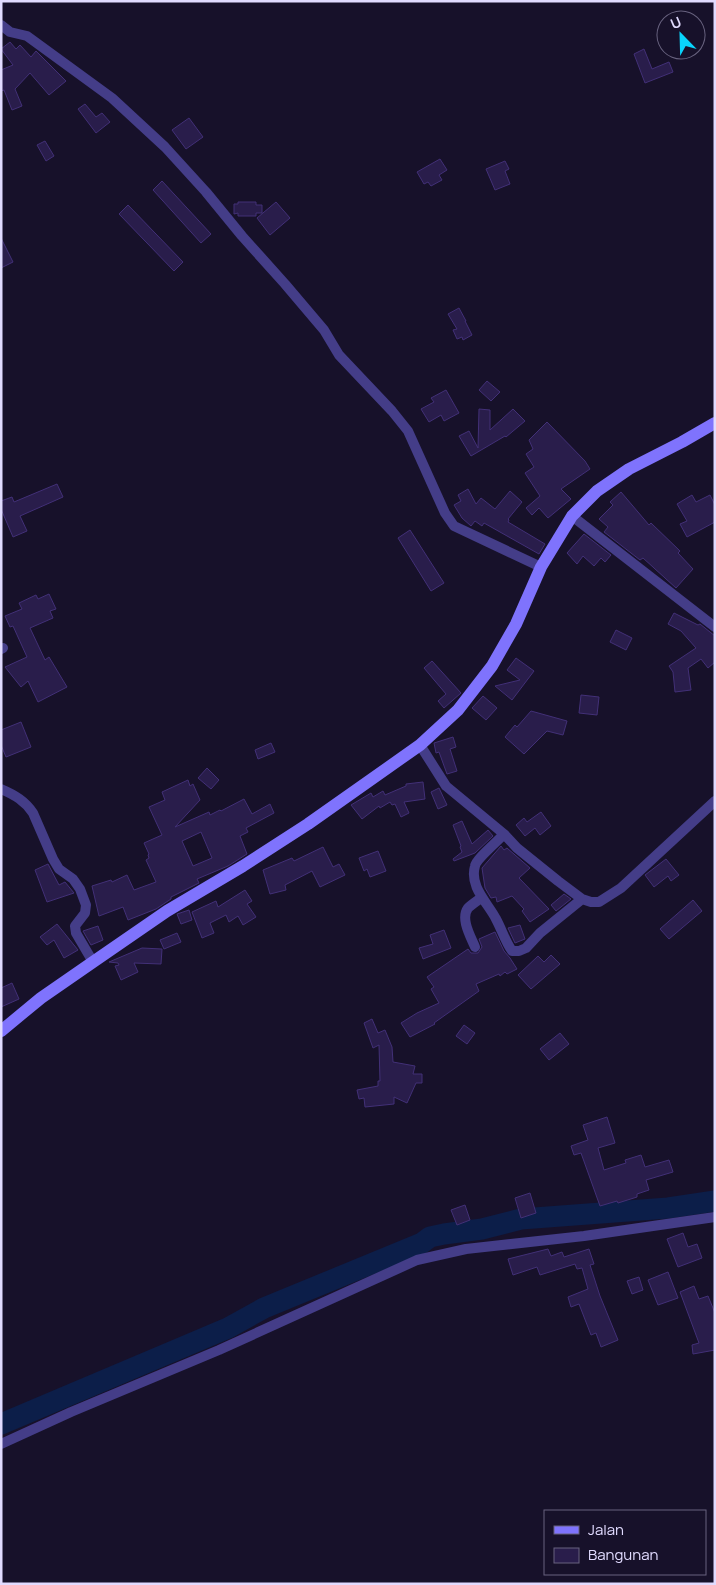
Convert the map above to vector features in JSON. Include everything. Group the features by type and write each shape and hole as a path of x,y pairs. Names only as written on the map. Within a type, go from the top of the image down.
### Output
{"street":[{"path":"2,28 27,36 112,98 165,147 206,192 324,330 339,355 392,411 408,431 445,513 454,526 541,567"},
{"path":"1,1031 41,998 167,911 243,866 308,824 420,745 458,710 492,666 516,624 541,567 572,516 597,491 629,469 682,442 715,422"},
{"path":"572,516 715,627"},
{"path":"420,745 446,786 504,834 517,848 582,899 591,902 599,902 621,888 715,801"},
{"path":"1,789 16,796 29,806 57,865 77,884 86,905 85,912 76,926 76,933 93,962"},
{"path":"504,834 475,865 476,882 481,898 496,917 507,944 512,951 519,952 526,948 540,933 582,899"},
{"path":"475,947 465,922 465,914 481,898"},
{"path":"1,1444 71,1412 219,1350 417,1260 466,1249 584,1236 715,1217"}],"building":[{"path":"10,42 16,49 20,45 31,57 36,51 66,81 49,95 30,73 15,89 22,106 12,110 4,90 1,91 1,70 13,65 1,49"},
{"path":"644,49 652,69 669,62 673,72 645,83 634,54"},
{"path":"85,104 96,117 102,113 110,122 96,133 78,109"},
{"path":"189,118 203,137 186,149 172,130"},
{"path":"45,141 54,156 46,161 37,145"},
{"path":"440,159 447,170 439,175 442,180 431,186 428,182 424,184 417,172"},
{"path":"505,161 509,169 505,171 510,184 495,190 486,169"},
{"path":"162,181 211,234 201,243 153,190"},
{"path":"238,202 256,202 256,205 262,205 262,213 256,213 256,216 238,216 238,213 234,214 234,204 238,204"},
{"path":"276,202 290,218 270,235 257,218"},
{"path":"128,205 183,262 174,271 119,214"},
{"path":"1,238 13,262 1,268"},
{"path":"459,308 472,335 463,340 462,337 457,339 453,330 457,329 448,314"},
{"path":"487,381 500,392 491,401 479,390"},
{"path":"446,390 459,413 444,421 441,415 429,422 421,409 434,402 431,398"},
{"path":"479,409 490,410 490,430 513,409 525,421 506,437 471,456 459,436 469,431 478,448"},
{"path":"547,422 585,461 590,469 561,489 571,499 548,518 539,508 532,515 526,508 540,496 525,473 534,467 526,454 533,449 529,440"},
{"path":"57,484 63,497 20,516 27,531 13,537 1,509 1,501 12,497 14,502"},
{"path":"468,489 476,504 481,498 495,509 510,491 522,502 508,519 508,522 545,544 539,554 484,523 482,526 475,521 471,526 462,518 454,505 461,501 458,495"},
{"path":"621,492 649,525 651,523 680,551 678,553 693,569 676,588 643,558 640,560 604,532 608,527 599,519 613,505 610,502"},
{"path":"692,495 696,502 710,495 715,505 715,522 687,537 680,524 687,521 677,504"},
{"path":"410,530 444,583 431,591 398,538"},
{"path":"584,534 611,555 605,562 601,558 594,566 583,556 577,564 567,553"},
{"path":"49,594 56,609 50,611 53,618 30,628 45,660 49,657 67,687 38,702 28,681 21,687 5,667 27,657 13,626 10,627 5,616 22,609 19,603 36,595 38,599"},
{"path":"674,613 698,625 700,624 715,636 715,662 708,668 701,659 688,668 691,690 675,692 673,672 669,666 696,648 681,631 668,624"},
{"path":"616,630 632,638 626,650 610,642"},
{"path":"516,658 534,671 512,700 495,686 520,680 507,670"},
{"path":"432,661 461,693 444,708 438,701 446,694 424,668"},
{"path":"581,695 599,697 597,715 579,713"},
{"path":"483,696 497,708 486,720 472,708"},
{"path":"531,711 567,721 563,735 547,731 524,754 505,737"},
{"path":"21,722 31,747 6,757 1,745 1,730"},
{"path":"453,737 456,747 450,749 457,771 447,774 439,752 436,753 434,743"},
{"path":"271,743 275,752 258,759 255,750"},
{"path":"207,768 219,780 211,789 198,778"},
{"path":"188,780 190,786 193,784 200,800 175,827 209,812 210,815 221,811 244,799 252,814 270,804 274,813 246,828 248,832 240,836 247,854 228,866 197,879 199,883 171,897 171,899 156,909 128,920 123,907 99,916 92,886 111,880 112,882 127,875 134,890 156,882 146,860 149,858 149,854 144,843 162,835 149,807 165,800 162,792","holes":["201,832 212,858 193,866 182,841"]},
{"path":"423,782 425,799 404,802 409,813 401,817 395,804 392,805 390,802 380,808 379,806 362,819 351,805 371,793 373,797 383,791 385,795 406,786 406,784"},
{"path":"439,788 447,805 438,809 431,792"},
{"path":"541,812 551,826 540,835 535,828 525,836 516,825 524,818 527,822"},
{"path":"462,821 472,844 488,830 493,836 475,853 454,861 453,859 462,852 453,825"},
{"path":"501,846 504,850 507,848 530,868 519,878 549,909 530,922 522,911 524,909 512,896 497,902 496,897 491,898 485,888 482,868"},
{"path":"323,847 333,867 339,864 345,875 320,887 312,871 285,885 286,890 270,894 263,870 292,858 294,861"},
{"path":"378,851 386,871 370,877 367,869 364,871 359,858"},
{"path":"666,859 679,875 671,881 668,876 654,887 645,875"},
{"path":"48,864 59,885 65,882 74,893 47,902 35,870"},
{"path":"245,890 252,901 247,904 256,917 243,925 238,916 229,922 226,915 210,923 214,933 202,938 192,912 216,901 218,907"},
{"path":"564,894 571,899 556,911 551,905"},
{"path":"693,900 702,911 669,939 660,929"},
{"path":"189,910 192,920 181,924 177,914"},
{"path":"57,924 78,950 64,958 54,940 47,945 40,937"},
{"path":"520,925 525,939 515,943 508,928"},
{"path":"98,926 103,940 91,945 83,931"},
{"path":"444,930 451,948 423,959 419,948 433,944 430,935"},
{"path":"495,932 504,951 517,969 476,984 479,991 435,1024 410,1037 401,1023 439,1003 431,989 434,987 427,977 468,949 471,953 478,953 482,947 479,939"},
{"path":"177,933 181,942 164,949 160,940"},
{"path":"142,948 162,949 161,964 134,963 138,972 121,980 115,966 119,965 118,963 109,962"},
{"path":"551,955 560,964 531,989 518,975 538,956 544,962"},
{"path":"12,983 19,999 1,1007 1,988"},
{"path":"372,1019 378,1033 385,1030 392,1047 393,1062 415,1066 413,1074 422,1074 422,1083 416,1083 407,1103 394,1097 394,1104 365,1107 364,1098 359,1099 357,1090 378,1086 378,1081 380,1081 379,1045 373,1048 364,1023"},
{"path":"464,1025 475,1033 467,1044 456,1036"},
{"path":"560,1033 569,1044 549,1060 540,1049"},
{"path":"607,1117 615,1143 598,1148 604,1170 626,1163 625,1160 641,1155 645,1167 669,1160 673,1172 646,1180 649,1190 637,1194 637,1197 600,1206 581,1153 574,1155 571,1146 588,1140 583,1125"},
{"path":"530,1193 536,1213 521,1218 515,1198"},
{"path":"465,1205 470,1220 457,1225 451,1210"},
{"path":"683,1233 688,1247 697,1244 702,1258 678,1267 667,1239"},
{"path":"548,1249 551,1256 562,1252 564,1257 589,1249 594,1264 590,1265 618,1340 601,1347 596,1333 591,1335 579,1304 571,1307 568,1297 588,1289 582,1268 577,1269 575,1264 540,1275 537,1267 513,1275 508,1259"},
{"path":"668,1272 678,1298 658,1305 648,1280"},
{"path":"639,1277 643,1290 632,1294 627,1281"},
{"path":"694,1286 699,1299 708,1296 715,1313 715,1350 693,1354 692,1345 699,1343 680,1292"}],"waterway":[{"path":"1,1424 228,1328 264,1308 422,1243 430,1237 482,1229 521,1219 668,1208 715,1201"}]}
